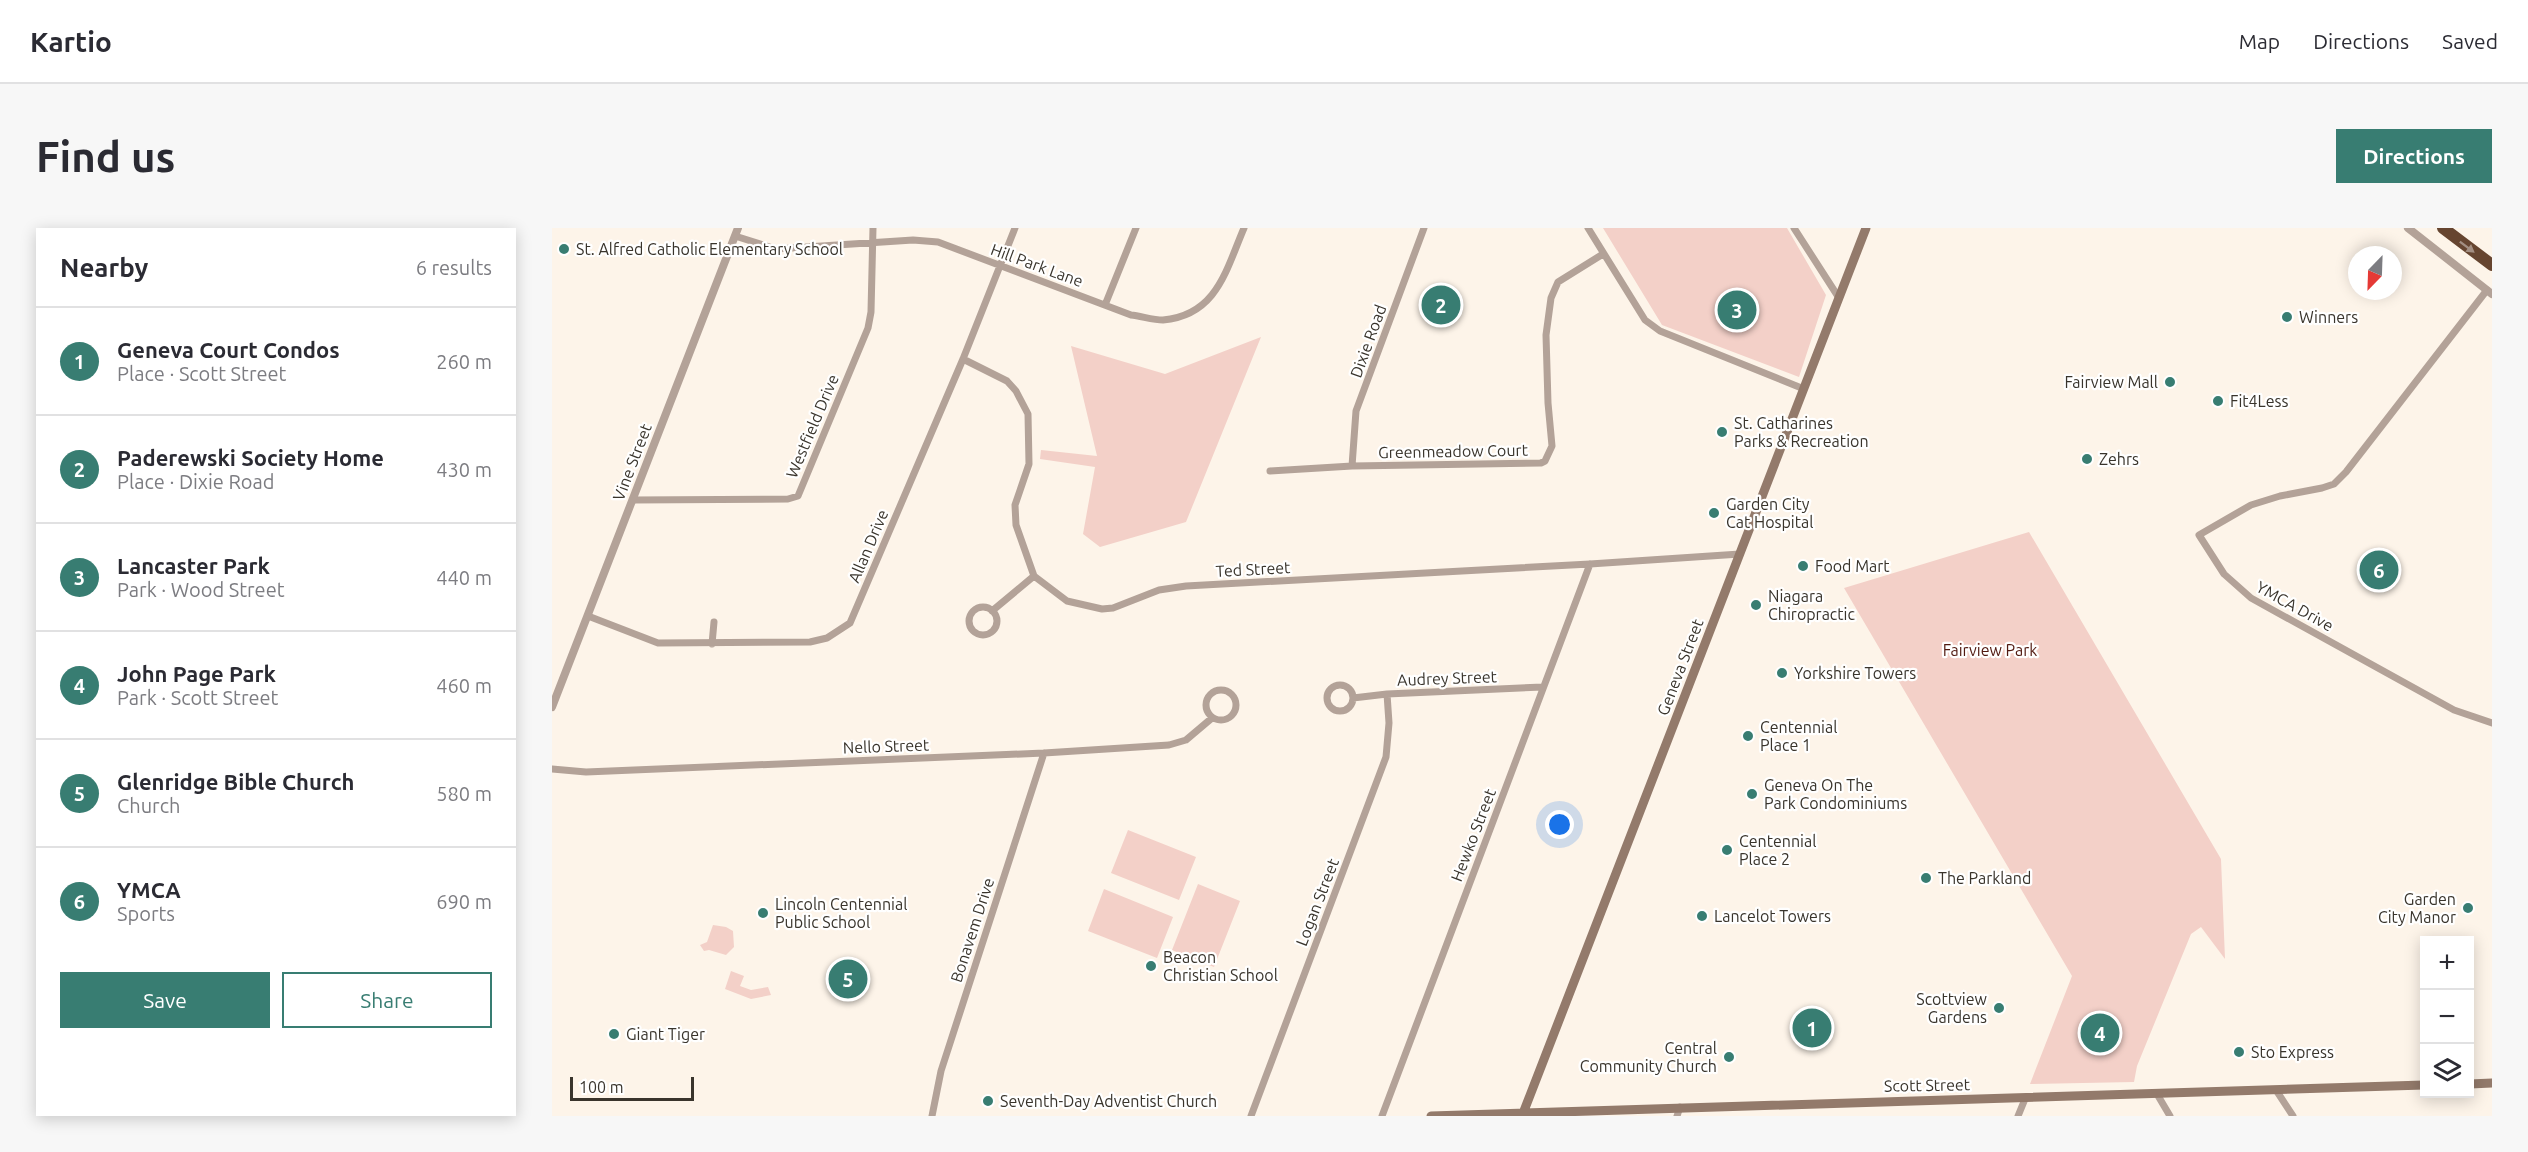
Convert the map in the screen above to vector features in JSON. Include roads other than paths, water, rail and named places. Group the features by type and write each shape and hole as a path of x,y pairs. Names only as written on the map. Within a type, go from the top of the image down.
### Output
{"highway":[{"path":"2443,228 2492,266"}],"main road":[{"name":"Geneva Street","path":"1522,1114 1866,228"},
{"path":"2474,1084 2492,1083"},
{"name":"Scott Street","path":"1431,1116 1679,1112 1904,1100 2025,1099 2420,1085"}],"street":[{"path":"872,242 873,228"},
{"name":"Allan Drive","path":"588,616 658,643 810,642 827,638 850,623 963,359 1015,228"},
{"path":"1106,305 1136,228"},
{"name":"Hill Park Lane","path":"737,232 776,249 913,240 938,243 1131,315 1162,320 1194,311 1206,303 1218,290 1244,228"},
{"name":"Dixie Road","path":"1352,466 1356,411 1424,228"},
{"path":"1588,228 1645,321 1660,331 1804,389"},
{"path":"1794,228 1839,298"},
{"path":"2408,228 2489,292"},
{"name":"Vine Street","path":"552,707 737,232"},
{"name":"Westfield Drive","path":"633,500 788,499 798,496 868,328 871,312 872,242"},
{"name":"Greenmeadow Court","path":"1270,471 1352,466 1541,463 1545,461 1552,446 1546,335 1551,298 1558,282 1603,254"},
{"name":"YMCA Drive","path":"2489,292 2338,480 2322,489 2271,498 2251,505 2199,535 2224,574 2236,587 2252,598 2454,710 2492,723"},
{"path":"963,359 1007,381 1016,391 1028,414 1029,464 1015,505 1016,525 1034,576 992,611"},
{"name":"Ted Street","path":"1034,576 1067,601 1102,609 1113,608 1160,590 1186,586 1740,554"},
{"name":"Hewko Street","path":"1382,1116 1590,564"},
{"path":"983,607 992,611 996,618 993,630 981,635 973,631 969,623 971,614 983,607"},
{"path":"712,644 714,622"},
{"name":"Audrey Street","path":"1353,698 1387,694 1543,687"},
{"path":"1215,691 1229,692 1236,701 1235,711 1228,719 1212,718 1206,711 1208,697 1215,691"},
{"name":"Logan Street","path":"1251,1116 1386,757 1389,723 1387,694"},
{"name":"Nello Street","path":"552,768 586,772 1044,753 1169,745 1186,740 1212,718"},
{"name":"Bonavem Drive","path":"932,1116 940,1071 1044,753"},
{"path":"2276,1090 2293,1116"},
{"path":"2157,1094 2170,1116"},
{"path":"2018,1116 2025,1099"}],"place":[{"name":"St. Alfred Catholic Elementary School","path":"564,249"},
{"name":"Paderewski Society Home","path":"1441,305"},
{"name":"Lancaster Park","path":"1737,310"},
{"name":"Winners","path":"2287,317"},
{"name":"Fairview Mall","path":"2170,382"},
{"name":"Fit4Less","path":"2218,401"},
{"name":"St. Catharines Parks & Recreation","path":"1722,432"},
{"name":"Zehrs","path":"2087,459"},
{"name":"Garden City Cat Hospital","path":"1714,513"},
{"name":"Food Mart","path":"1803,566"},
{"name":"YMCA","path":"2379,570"},
{"name":"Niagara Chiropractic","path":"1756,605"},
{"name":"Yorkshire Towers","path":"1782,673"},
{"name":"Centennial Place 1","path":"1748,736"},
{"name":"Geneva On The Park Condominiums","path":"1752,794"},
{"name":"Centennial Place 2","path":"1727,850"},
{"name":"The Parkland","path":"1926,878"},
{"name":"Garden City Manor","path":"2468,908"},
{"name":"Lincoln Centennial Public School","path":"763,913"},
{"name":"Lancelot Towers","path":"1702,916"},
{"name":"Beacon Christian School","path":"1151,966"},
{"name":"Glenridge Bible Church","path":"848,979"},
{"name":"Scottview Gardens","path":"1999,1008"},
{"name":"Geneva Court Condos","path":"1812,1028"},
{"name":"John Page Park","path":"2100,1033"},
{"name":"Giant Tiger","path":"614,1034"},
{"name":"Sto Express","path":"2239,1052"},
{"name":"Central Community Church","path":"1729,1057"},
{"name":"Seventh-Day Adventist Church","path":"988,1101"}],"park label":[{"name":"Fairview Park","path":"1990,650"}]}
